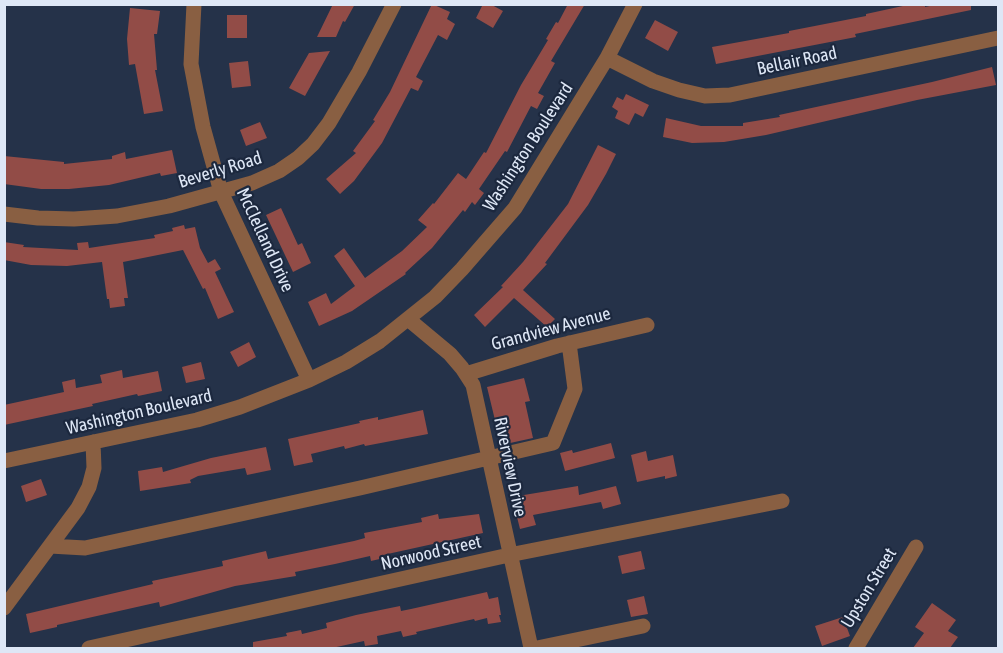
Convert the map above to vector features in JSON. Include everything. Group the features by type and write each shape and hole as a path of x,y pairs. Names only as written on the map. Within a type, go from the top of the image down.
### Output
{"street":[{"name":"McClelland Drive","path":"194,4 191,64 203,127 220,192 309,380"},
{"name":"Beverly Road","path":"4,214 74,219 117,216 169,206 220,192 252,183 279,171 313,144 329,123 359,72 394,4"},
{"name":"Washington Boulevard","path":"4,461 197,420 276,394 309,380 372,346 435,297 515,208 608,58 635,4"},
{"name":"Bellair Road","path":"608,58 653,81 679,90 705,96 730,95 999,38"},
{"name":"Riverview Drive","path":"408,319 450,354 466,374 472,386 531,648"},
{"name":"Grandview Avenue","path":"466,374 569,343 647,325"},
{"path":"50,546 85,548 553,443 575,389 569,343"},
{"path":"4,608 78,508 89,487 94,468 93,442"},
{"name":"Norwood Street","path":"89,648 509,555 782,501"},
{"name":"Upston Street","path":"856,648 916,547"},
{"path":"537,648 643,626"}],"building":[{"path":"333,4 355,4 345,22 343,21 336,37 317,37"},
{"path":"432,4 450,12 447,19 455,24 447,40 438,35 416,77 423,81 418,91 411,88 382,143 354,181 340,194 326,179 356,153 353,151 375,121 373,120 390,92"},
{"path":"483,4 490,4 503,11 493,28 476,18"},
{"path":"568,4 585,4 551,61 555,63 538,93 544,96 537,109 531,106 507,152 505,151 479,189 484,193 475,205 472,202 465,212 463,210 432,248 406,274 352,311 319,326 308,302 326,293 331,304 355,286 334,256 344,248 365,278 402,251 427,227 418,220 434,204 458,173 466,179 484,152 486,153 521,85 548,40 546,39"},
{"path":"912,4 925,4 925,7 939,4 971,4 971,10 855,34 856,37 716,64 712,47 789,33 789,31 866,16 866,14"},
{"path":"130,8 160,11 157,34 154,34 157,70 155,70 163,111 144,114 135,64 129,65 127,39"},
{"path":"227,15 247,15 247,38 227,38"},
{"path":"655,20 678,32 668,51 645,38"},
{"path":"330,51 305,96 289,88 309,53"},
{"path":"248,61 251,86 232,88 229,63"},
{"path":"992,67 996,85 917,100 766,135 724,142 692,143 663,137 666,118 701,126 743,126 743,123 780,117 779,115"},
{"path":"626,94 649,105 643,117 635,113 629,125 615,118 618,111 612,107 617,97 623,100"},
{"path":"260,122 267,138 246,146 240,130"},
{"path":"598,145 616,154 606,174 588,205 545,263 547,264 523,290 555,319 547,327 514,298 485,327 474,315 503,287 501,286 523,262 568,204"},
{"path":"172,150 177,173 161,176 160,173 109,185 69,189 41,189 4,184 4,156 64,162 64,164 112,159 112,156 125,152 126,159"},
{"path":"281,208 298,245 302,243 311,263 293,272 266,215"},
{"path":"184,225 185,229 195,227 200,248 208,263 215,259 221,269 215,272 234,312 218,319 205,288 203,289 183,250 123,262 128,298 124,298 125,306 110,308 102,262 67,266 31,265 4,260 4,242 24,245 23,247 78,250 77,243 88,242 89,248 155,238 154,235 173,231 172,228"},
{"path":"249,342 256,357 238,367 230,352"},
{"path":"201,362 205,379 186,383 182,367"},
{"path":"122,370 123,378 158,371 162,391 138,396 137,394 4,425 4,405 64,392 62,382 75,379 76,388 102,383 100,375"},
{"path":"524,378 530,401 525,402 533,438 501,445 487,387"},
{"path":"423,410 428,434 345,449 344,446 311,454 313,462 294,466 288,439 360,423 359,421 378,417 378,420"},
{"path":"611,443 615,458 565,471 560,453 572,450 573,453"},
{"path":"266,447 271,470 247,475 245,468 198,476 190,480 191,483 140,491 138,471 162,467 163,472 211,458"},
{"path":"646,451 648,461 673,455 677,476 637,482 631,455"},
{"path":"41,479 47,495 26,502 21,486"},
{"path":"578,486 579,495 616,486 621,504 603,509 601,502 533,515 536,525 520,529 512,497"},
{"path":"438,514 439,519 479,514 483,533 383,555 384,558 371,561 370,556 295,572 296,576 235,586 160,607 159,602 30,633 26,614 153,584 152,581 223,566 222,561 266,551 268,559 354,541 365,538 364,533 422,522 421,518"},
{"path":"641,551 645,569 622,574 618,556"},
{"path":"487,592 489,599 498,597 501,622 488,624 487,618 475,621 474,619 403,637 401,631 377,636 378,644 365,646 364,641 332,648 253,648 253,642 287,636 286,633 301,630 302,634 327,628 326,623 356,615 400,606 401,611"},
{"path":"644,596 648,614 631,617 627,600"},
{"path":"932,603 956,620 948,631 958,637 950,648 913,648 924,633 915,627"},
{"path":"843,617 850,636 822,646 815,626"}]}
